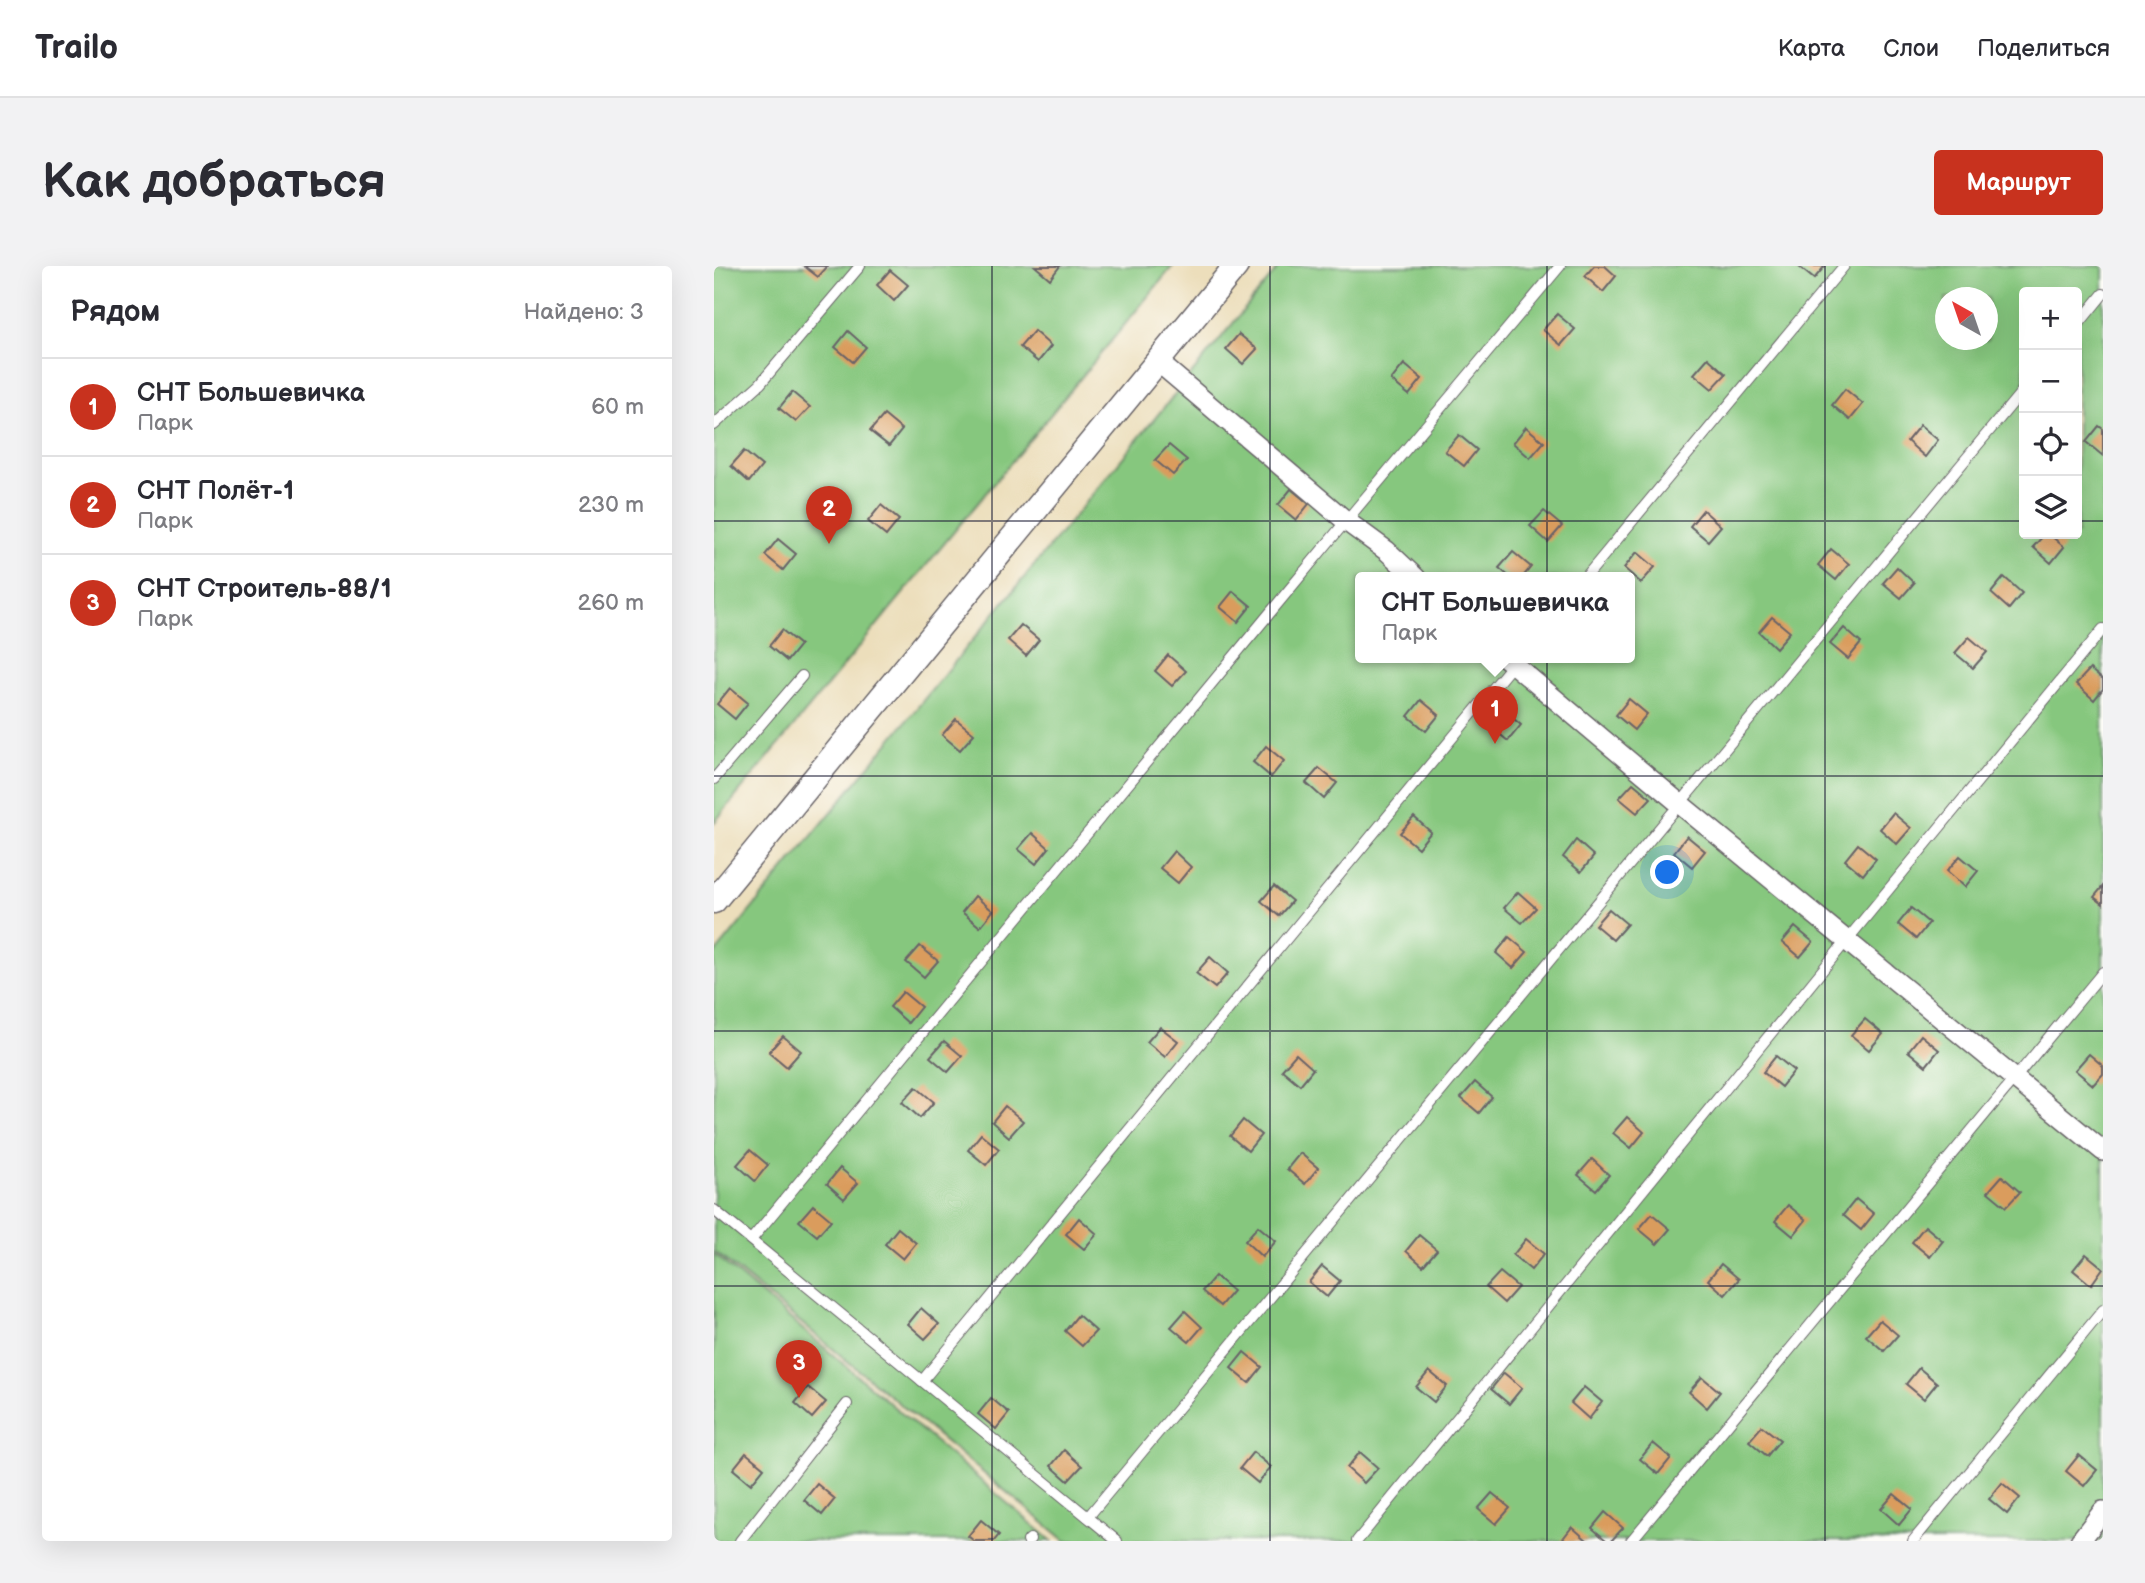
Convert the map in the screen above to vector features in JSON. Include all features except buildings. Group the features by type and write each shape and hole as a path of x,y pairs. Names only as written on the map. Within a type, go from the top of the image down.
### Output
{"street":[{"path":"714,901 1236,266"},
{"path":"1157,361 1410,572"},
{"path":"1516,663 1680,804 2103,1152"},
{"path":"2080,1541 2103,1511"}],"lane":[{"path":"714,425 760,384 860,266"},
{"path":"751,1240 1560,266"},
{"path":"1590,572 1844,266"},
{"path":"2082,320 2103,294"},
{"path":"1088,1517 2019,395"},
{"path":"1357,1541 2103,629"},
{"path":"922,1381 1510,663"},
{"path":"714,779 802,676"},
{"path":"1631,1541 2103,972"},
{"path":"714,1210 1117,1541"},
{"path":"1913,1541 2103,1310"},
{"path":"740,1541 847,1404"}],"green space":[{"path":"714,266 1173,266 714,823"},
{"path":"1280,266 2103,266 2103,1541 1066,1541 714,1251 714,955"},
{"path":"714,1254 1052,1541 714,1541"}],"place":[{"name":"СНТ Полёт-1","path":"829,544"},
{"name":"СНТ Большевичка","path":"1495,744"},
{"name":"СНТ Строитель-88/1","path":"799,1398"}]}
